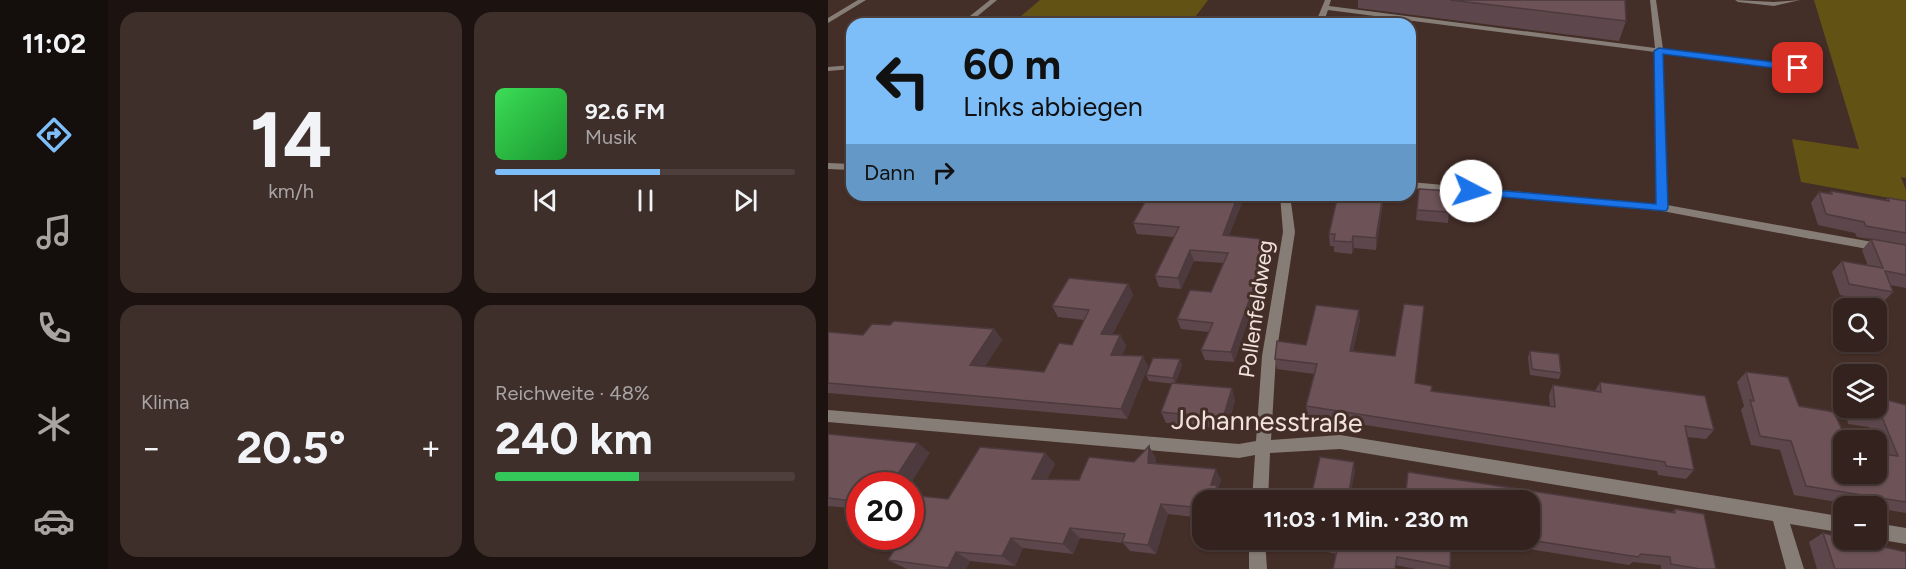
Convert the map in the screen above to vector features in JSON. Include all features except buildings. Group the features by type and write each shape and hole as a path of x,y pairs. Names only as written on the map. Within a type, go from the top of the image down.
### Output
{"street":[{"path":"828,21 863,0"},
{"path":"972,18 994,0"},
{"path":"1653,0 1659,51 1662,208"},
{"path":"1738,0 1774,4 1797,0"},
{"path":"1321,18 1327,4 1659,51 1798,68"},
{"path":"828,69 846,68"},
{"path":"828,166 846,167"},
{"path":"1416,186 1662,208 1906,252"},
{"name":"Pollenfeldweg","path":"1261,490 1269,356 1289,232 1286,201"},
{"name":"Johannesstraße","path":"828,416 1239,451 1340,442 1833,523"},
{"path":"1779,514 1794,569"},
{"path":"1887,533 1906,536"},
{"path":"1257,550 1258,569"}],"shaded area":[{"path":"1040,0 1208,0 1194,18 1019,18"},
{"path":"1814,0 1906,0 1906,178 1901,177 1906,190 1906,201 1801,182 1792,139 1859,149"}],"route":[{"path":"1471,191 1662,208 1659,51 1798,68"}]}
